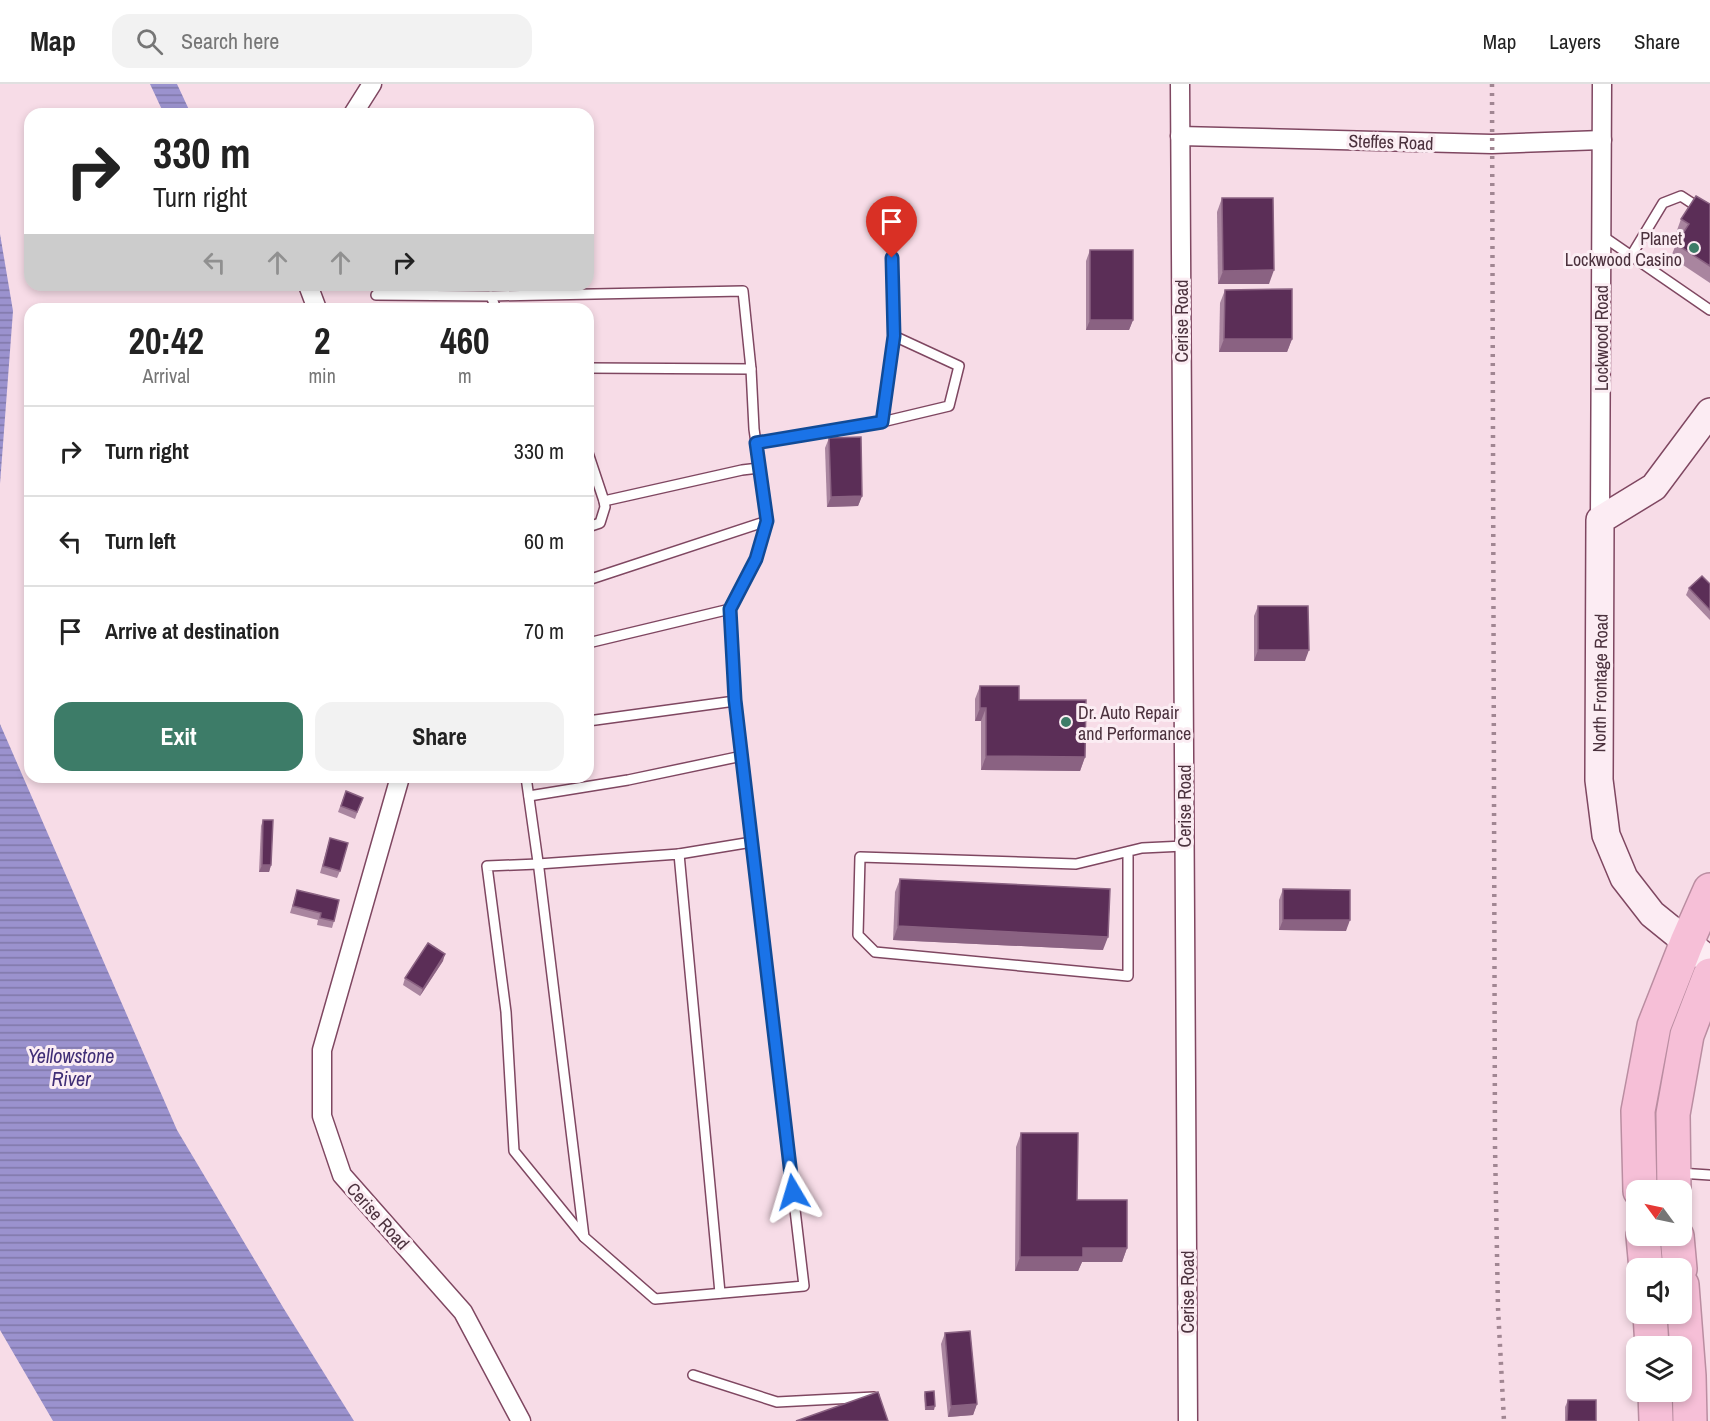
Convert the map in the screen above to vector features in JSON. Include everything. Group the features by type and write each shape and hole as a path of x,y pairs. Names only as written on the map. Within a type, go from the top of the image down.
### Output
{"highway":[{"path":"1640,1180 1638,1111 1654,1026 1698,951 1710,890"},
{"path":"1674,1180 1672,1114 1687,1035 1710,975"},
{"path":"1687,1324 1695,1376 1690,1421"},
{"path":"1655,1402 1656,1421"}],"street":[{"path":"357,108 372,84"},
{"name":"Cerise Road","path":"1180,84 1188,1421"},
{"name":"Lockwood Road","path":"1600,520 1602,84"},
{"name":"Steffes Road","path":"1180,136 1492,144 1602,140"},
{"path":"1600,520 1654,487 1710,412"},
{"name":"North Frontage Road","path":"1600,520 1599,780 1606,835 1623,878 1652,914 1698,951"},
{"name":"Cerise Road","path":"398,783 322,1050 322,1116 342,1175 463,1312 521,1421"}],"lane":[{"path":"1631,256 1663,203 1682,196 1710,215"},
{"path":"1601,235 1710,310"},
{"path":"882,422 894,336 892,258"},
{"path":"376,295 491,296 743,291 756,443 767,521 756,559 730,609 735,700 741,756 752,842 804,1286 655,1299 584,1237 514,1151 506,1012 487,866 679,854 752,842"},
{"path":"491,296 494,303"},
{"path":"756,443 882,422 950,406 959,366 894,336"},
{"path":"594,368 751,369"},
{"path":"604,501 759,468"},
{"path":"594,482 605,507 600,523 594,525"},
{"path":"594,578 767,521"},
{"path":"594,643 730,609"},
{"path":"594,720 735,700"},
{"path":"529,796 628,780 741,756"},
{"path":"527,783 584,1237"},
{"path":"1128,853 1128,976 875,952 858,935 860,857 1076,864 1142,848 1184,846"},
{"path":"679,854 720,1293"},
{"path":"1684,1180 1710,1175"},
{"path":"693,1376 777,1402 878,1396 881,1405"}],"water":[{"path":"150,84 177,84 188,108 161,108"},
{"path":"0,234 13,311 0,484"},
{"name":"Yellowstone River","path":"0,724 177,1130 354,1421 53,1421 0,1330"}],"building":[{"name":"Planet Lockwood Casino","path":"1696,196 1710,204 1710,266 1676,244 1689,224 1681,219"},
{"path":"1222,198 1273,198 1274,270 1223,271"},
{"path":"1090,250 1133,250 1133,320 1090,320"},
{"path":"1292,289 1292,339 1224,339 1225,290"},
{"path":"861,437 862,496 831,497 829,438"},
{"path":"1702,576 1710,584 1710,610 1689,588"},
{"path":"1258,606 1308,606 1309,650 1258,650"},
{"path":"980,686 1019,686 1019,700 1086,700 1085,757 986,756 986,708 980,708"},
{"path":"346,791 363,798 357,812 341,806"},
{"path":"263,820 273,820 271,865 262,865"},
{"path":"330,838 348,843 340,871 323,866"},
{"path":"900,879 1110,889 1108,937 898,926"},
{"path":"1283,889 1350,890 1350,920 1283,920"},
{"path":"297,890 339,900 334,921 320,918 321,913 293,906"},
{"path":"428,943 445,954 423,989 405,978"},
{"path":"1021,1133 1078,1133 1077,1200 1127,1200 1127,1248 1083,1248 1083,1257 1020,1257"},
{"path":"970,1331 977,1404 951,1406 945,1333"},
{"path":"934,1391 935,1406 926,1407 925,1392"},
{"path":"878,1392 888,1421 796,1421"},
{"path":"1568,1400 1596,1400 1596,1421 1567,1421"}],"railway":[{"path":"1492,84 1495,1146 1498,1308 1504,1421"}],"place":[{"name":"Planet Lockwood Casino","path":"1694,248"},
{"name":"Dr. Auto Repair and Performance","path":"1066,722"}],"route":[{"path":"793,1192 735,700 730,609 756,559 767,521 756,443 882,422 894,336 892,258"}]}
